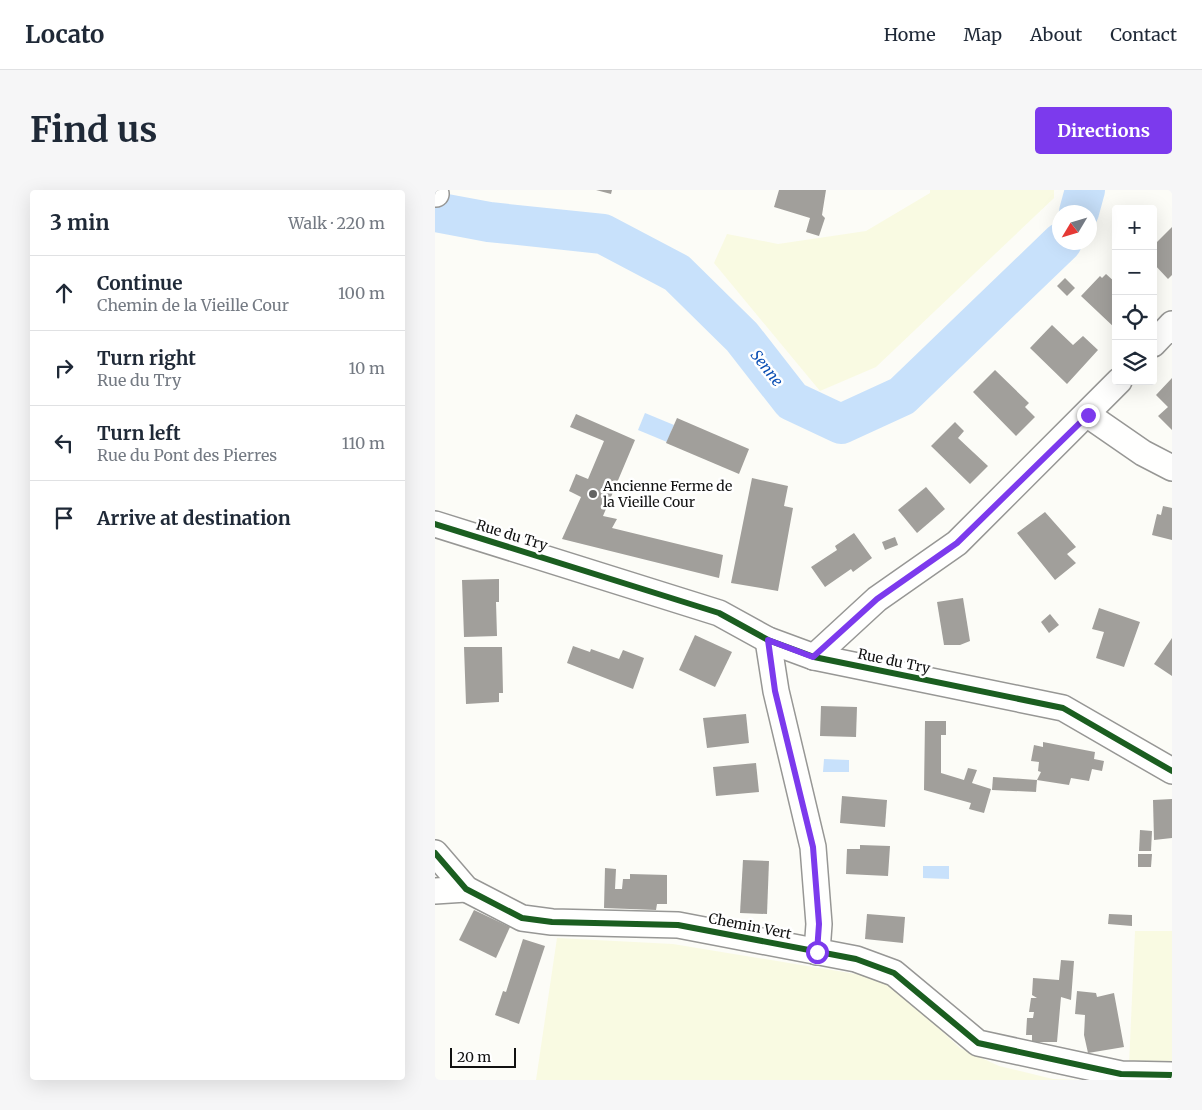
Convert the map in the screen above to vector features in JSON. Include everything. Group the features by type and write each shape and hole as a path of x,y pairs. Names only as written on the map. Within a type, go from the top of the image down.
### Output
{"street":[{"path":"1157,340 1172,324"},
{"path":"813,657 877,599 957,543 1088,415 1115,385"},
{"path":"1088,415 1143,453 1172,468"},
{"name":"Rue du Try","path":"435,524 719,613 768,640 813,657 1063,708 1172,771"},
{"path":"768,640 775,691 813,847 819,924 817,952"},
{"name":"Chemin Vert","path":"435,853 466,889 522,918 551,922 678,925 855,959 894,973 978,1043 1121,1074 1172,1075"},
{"path":"435,891 466,889"}],"green space":[{"path":"930,190 1054,190 1054,198 876,367 820,391 714,263 727,234 778,244 866,231 930,193"},
{"path":"1135,931 1172,931 1172,1068 1129,1065"},
{"path":"557,938 673,944 886,979 960,1048 999,1066 1053,1079 1080,1080 536,1080"}],"water":[{"path":"645,413 674,425 667,442 638,430"},
{"path":"824,759 849,760 849,772 823,772"},
{"path":"923,866 949,866 949,879 923,878"}],"building":[{"path":"596,190 612,190 611,194"},
{"path":"779,190 826,190 822,215 825,218 819,236 806,232 810,218 774,207"},
{"path":"1172,227 1172,275 1168,279 1157,267 1157,242"},
{"path":"1106,274 1112,279 1112,325 1081,296 1100,276 1102,278"},
{"path":"1065,278 1075,288 1067,296 1057,286"},
{"path":"1052,325 1073,345 1083,336 1098,350 1067,384 1030,348"},
{"path":"995,370 1029,403 1025,407 1035,417 1016,436 973,392"},
{"path":"1172,378 1172,430 1158,416 1168,407 1156,395"},
{"name":"Ancienne Ferme de la Vieille Cour","path":"576,414 635,440 603,516 617,519 612,528 723,555 719,578 562,539 581,497 569,491 576,474 588,479 604,441 570,427"},
{"path":"677,418 749,449 739,474 666,443"},
{"path":"955,422 964,431 958,438 988,466 970,484 931,446"},
{"path":"752,478 788,486 784,506 793,508 778,591 731,583"},
{"path":"926,487 945,509 917,533 898,510"},
{"path":"1163,506 1172,508 1172,540 1152,535 1157,514 1161,515"},
{"path":"1045,512 1076,547 1067,554 1076,563 1055,580 1017,533"},
{"path":"854,533 872,558 853,572 851,569 825,587 811,567 837,550 835,546"},
{"path":"895,537 898,545 885,550 882,542"},
{"path":"499,579 499,602 496,602 497,636 464,637 462,580"},
{"path":"963,598 970,641 960,645 944,645 937,602"},
{"path":"1099,608 1140,622 1124,667 1096,658 1104,632 1092,629"},
{"path":"1050,614 1059,625 1049,633 1041,622"},
{"path":"695,635 732,652 715,687 679,670"},
{"path":"1172,638 1172,676 1154,664"},
{"path":"573,646 590,652 591,649 619,659 623,650 644,658 633,689 567,663"},
{"path":"464,647 502,647 503,693 499,693 499,702 466,704"},
{"path":"821,706 857,707 856,737 820,736"},
{"path":"746,714 749,743 707,748 703,718"},
{"path":"925,721 946,721 946,735 941,735 941,773 964,780 968,768 977,770 972,783 991,789 984,813 969,809 971,803 924,790"},
{"path":"1043,742 1095,752 1094,759 1104,761 1102,771 1092,769 1089,781 1071,778 1069,785 1037,780 1041,772 1038,771 1039,762 1031,761 1034,745 1043,747"},
{"path":"756,763 759,792 716,796 713,767"},
{"path":"993,777 1037,780 1036,792 992,790"},
{"path":"842,796 887,800 885,827 840,823"},
{"path":"1172,799 1172,838 1154,840 1153,800"},
{"path":"1140,830 1152,831 1151,851 1139,851"},
{"path":"860,845 890,846 888,876 846,874 847,849 860,849"},
{"path":"1138,854 1152,854 1151,867 1138,867"},
{"path":"743,860 769,861 767,914 740,913"},
{"path":"605,868 616,869 615,889 622,889 623,879 630,879 630,874 667,875 667,904 657,904 656,910 604,908"},
{"path":"474,910 510,927 496,958 459,940"},
{"path":"867,914 905,917 903,943 865,939"},
{"path":"1109,914 1132,915 1132,926 1108,924"},
{"path":"523,939 545,946 519,1024 495,1015 503,991 506,992"},
{"path":"1061,960 1074,961 1071,1000 1061,997 1057,1042 1032,1042 1032,1035 1026,1035 1027,1018 1033,1018 1034,1012 1029,1012 1031,998 1037,998 1032,995 1033,978 1059,980"},
{"path":"1077,991 1096,993 1097,997 1114,993 1124,1047 1088,1053 1084,1035 1085,1015 1075,1014"}],"waterway":[{"name":"Senne","path":"1081,205 1085,190"},
{"name":"Senne","path":"435,212 489,222 603,234 677,273 742,337 792,401 841,424 902,396 1054,250"}],"cycle path":[{"path":"435,524 719,613 768,640 814,657 1063,708 1172,771"},
{"path":"435,853 466,889 522,918 552,922 678,925 856,959 894,973 978,1043 1121,1074 1172,1075"}],"place":[{"name":"Ancienne Ferme de la Vieille Cour","path":"593,494"}],"route":[{"path":"817,952 819,924 813,847 775,691 768,640 813,657 877,599 957,543 1088,415"}]}
